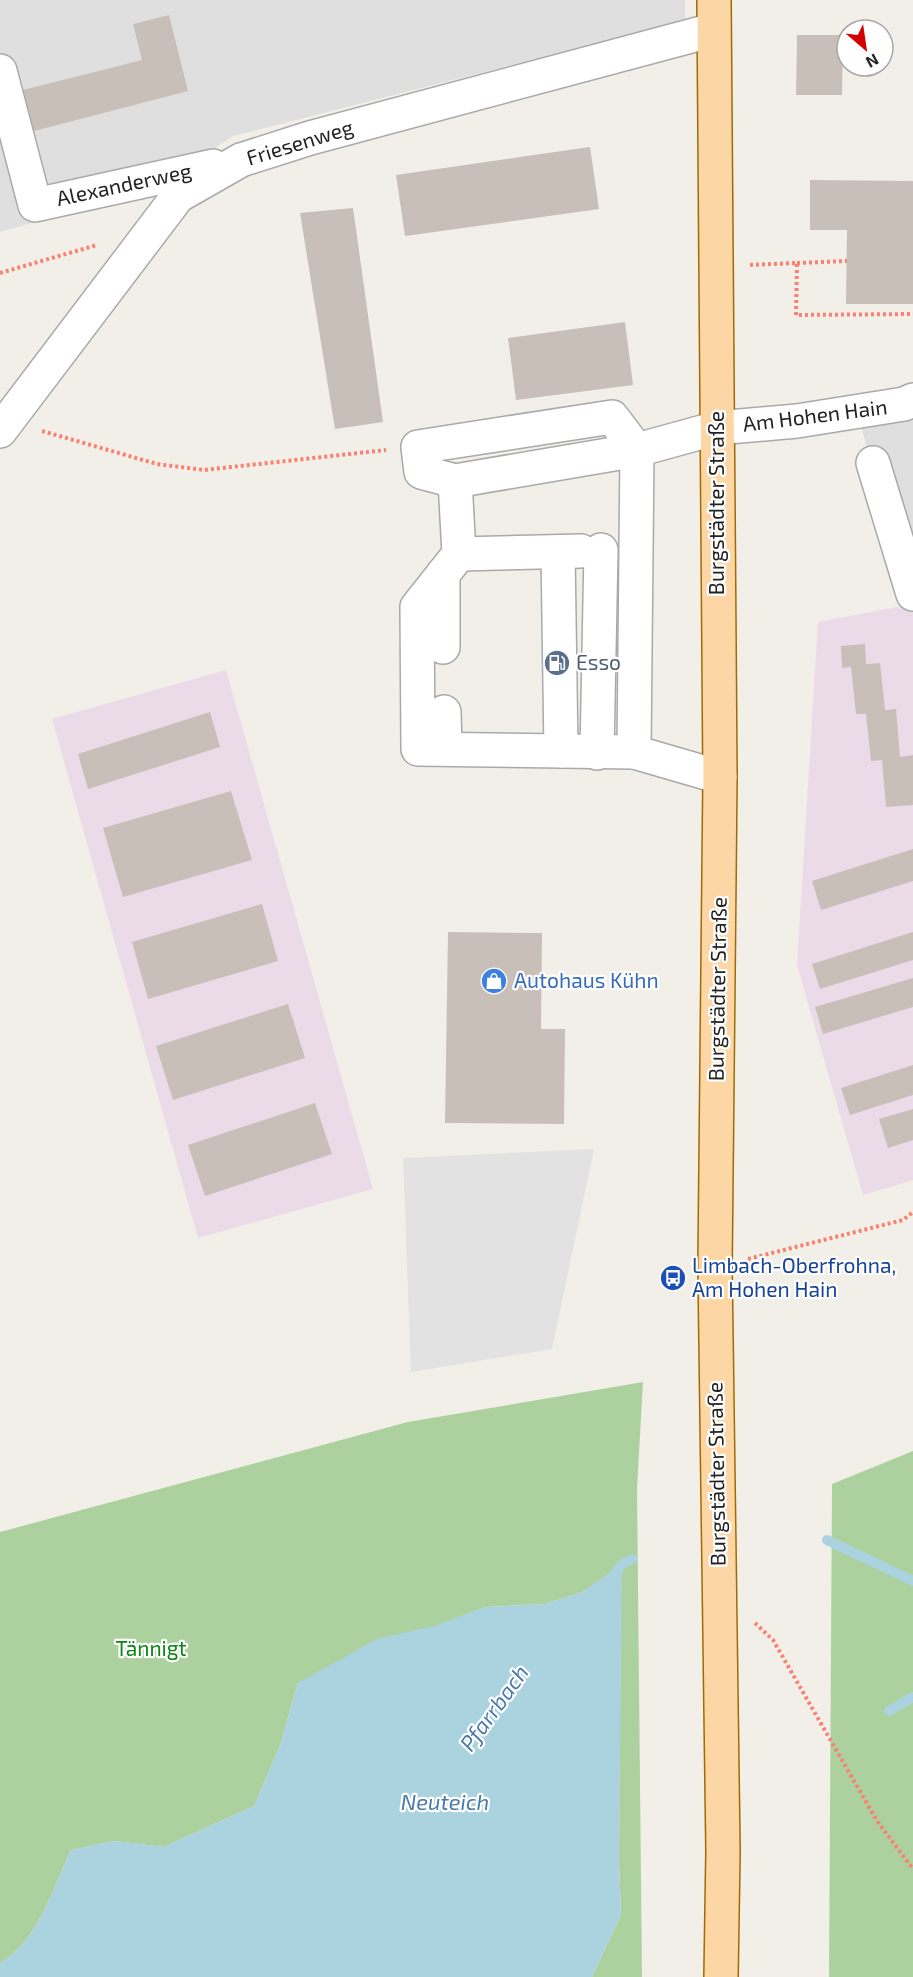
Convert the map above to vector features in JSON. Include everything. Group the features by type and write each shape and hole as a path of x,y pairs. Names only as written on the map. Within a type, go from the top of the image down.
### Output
{"main road":[{"name":"Burgstädter Straße","path":"713,15 720,777 715,1267 723,1851 721,1977"}],"street":[{"name":"Friesenweg","path":"4,426 178,196 241,160 713,15"},
{"name":"Alexanderweg","path":"0,71 35,205 241,160"},
{"name":"Am Hohen Hain","path":"455,482 637,450 717,428 797,421 904,404 913,400"},
{"path":"443,647 451,564 455,482 421,472 418,447 612,417 637,450 634,752"},
{"path":"873,463 913,594"},
{"path":"597,753 601,550"},
{"path":"636,550 558,552 451,564 417,607 418,749 634,752 720,777"},
{"path":"558,552 561,751"},
{"path":"444,712 445,749"}],"path":[{"path":"0,273 98,245"},
{"path":"779,264 847,261"},
{"path":"797,263 796,315 913,314"},
{"path":"4,426 157,464 204,470 418,447"},
{"path":"715,1267 903,1220 913,1212"},
{"path":"719,1589 773,1640 877,1821 913,1869"}],"shaded area":[{"path":"0,0 685,0 685,21 233,136 152,189 0,232"},
{"path":"913,387 913,594 856,411"},
{"path":"913,604 913,1180 863,1195 797,965 818,622"},
{"path":"226,670 373,1189 198,1238 52,719"},
{"path":"594,1149 552,1349 411,1372 403,1158"}],"green space":[{"name":"Tännigt","path":"643,1382 637,1489 642,1977 592,1977 621,1915 619,1860 621,1565 583,1592 545,1604 485,1607 298,1683 280,1746 254,1806 164,1847 115,1841 71,1850 51,1897 34,1928 25,1942 0,1963 0,1532 408,1422"},
{"path":"913,1451 913,1977 829,1977 832,1484"}],"water":[{"name":"Neuteich","path":"622,1564 619,1860 621,1915 592,1977 0,1977 0,1963 25,1942 34,1928 51,1897 71,1850 115,1841 164,1847 254,1806 280,1746 298,1683 377,1639 434,1626 485,1607 545,1604 583,1592"}],"building":[{"path":"169,15 188,91 34,131 23,90 142,60 133,24"},
{"path":"797,35 835,35 835,78 842,78 842,95 796,95"},
{"path":"590,147 599,209 405,236 396,175"},
{"path":"810,180 913,181 913,304 846,304 847,230 810,230"},
{"path":"353,208 383,422 335,429 300,213"},
{"path":"625,322 633,385 516,400 508,338"},
{"path":"865,644 866,664 880,663 885,710 896,709 900,757 913,755 913,805 886,807 882,760 871,761 866,714 856,714 851,667 842,668 841,646"},
{"path":"210,712 220,747 88,789 78,754"},
{"path":"231,791 252,860 123,897 103,828"},
{"path":"913,849 913,881 821,910 812,881"},
{"path":"262,904 278,961 148,999 132,942"},
{"name":"Autohaus Kühn","path":"448,932 542,933 541,1029 565,1029 564,1124 445,1123"},
{"path":"913,932 913,960 820,989 812,964"},
{"path":"913,978 913,1007 823,1034 815,1007"},
{"path":"288,1004 305,1058 173,1100 156,1046"},
{"path":"913,1065 913,1095 850,1115 841,1088"},
{"path":"315,1103 332,1154 205,1196 188,1145"},
{"path":"913,1109 913,1140 888,1148 879,1119"}],"waterway":[{"name":"Pfarrbach","path":"827,1540 913,1581"},
{"name":"Pfarrbach","path":"614,1575 622,1564 632,1559"},
{"name":"Pfarrbach","path":"889,1711 913,1697"}],"place":[{"name":"Esso","path":"557,663"},
{"name":"Autohaus Kühn","path":"494,981"},
{"name":"Limbach-Oberfrohna, Am Hohen Hain","path":"673,1278"}]}
